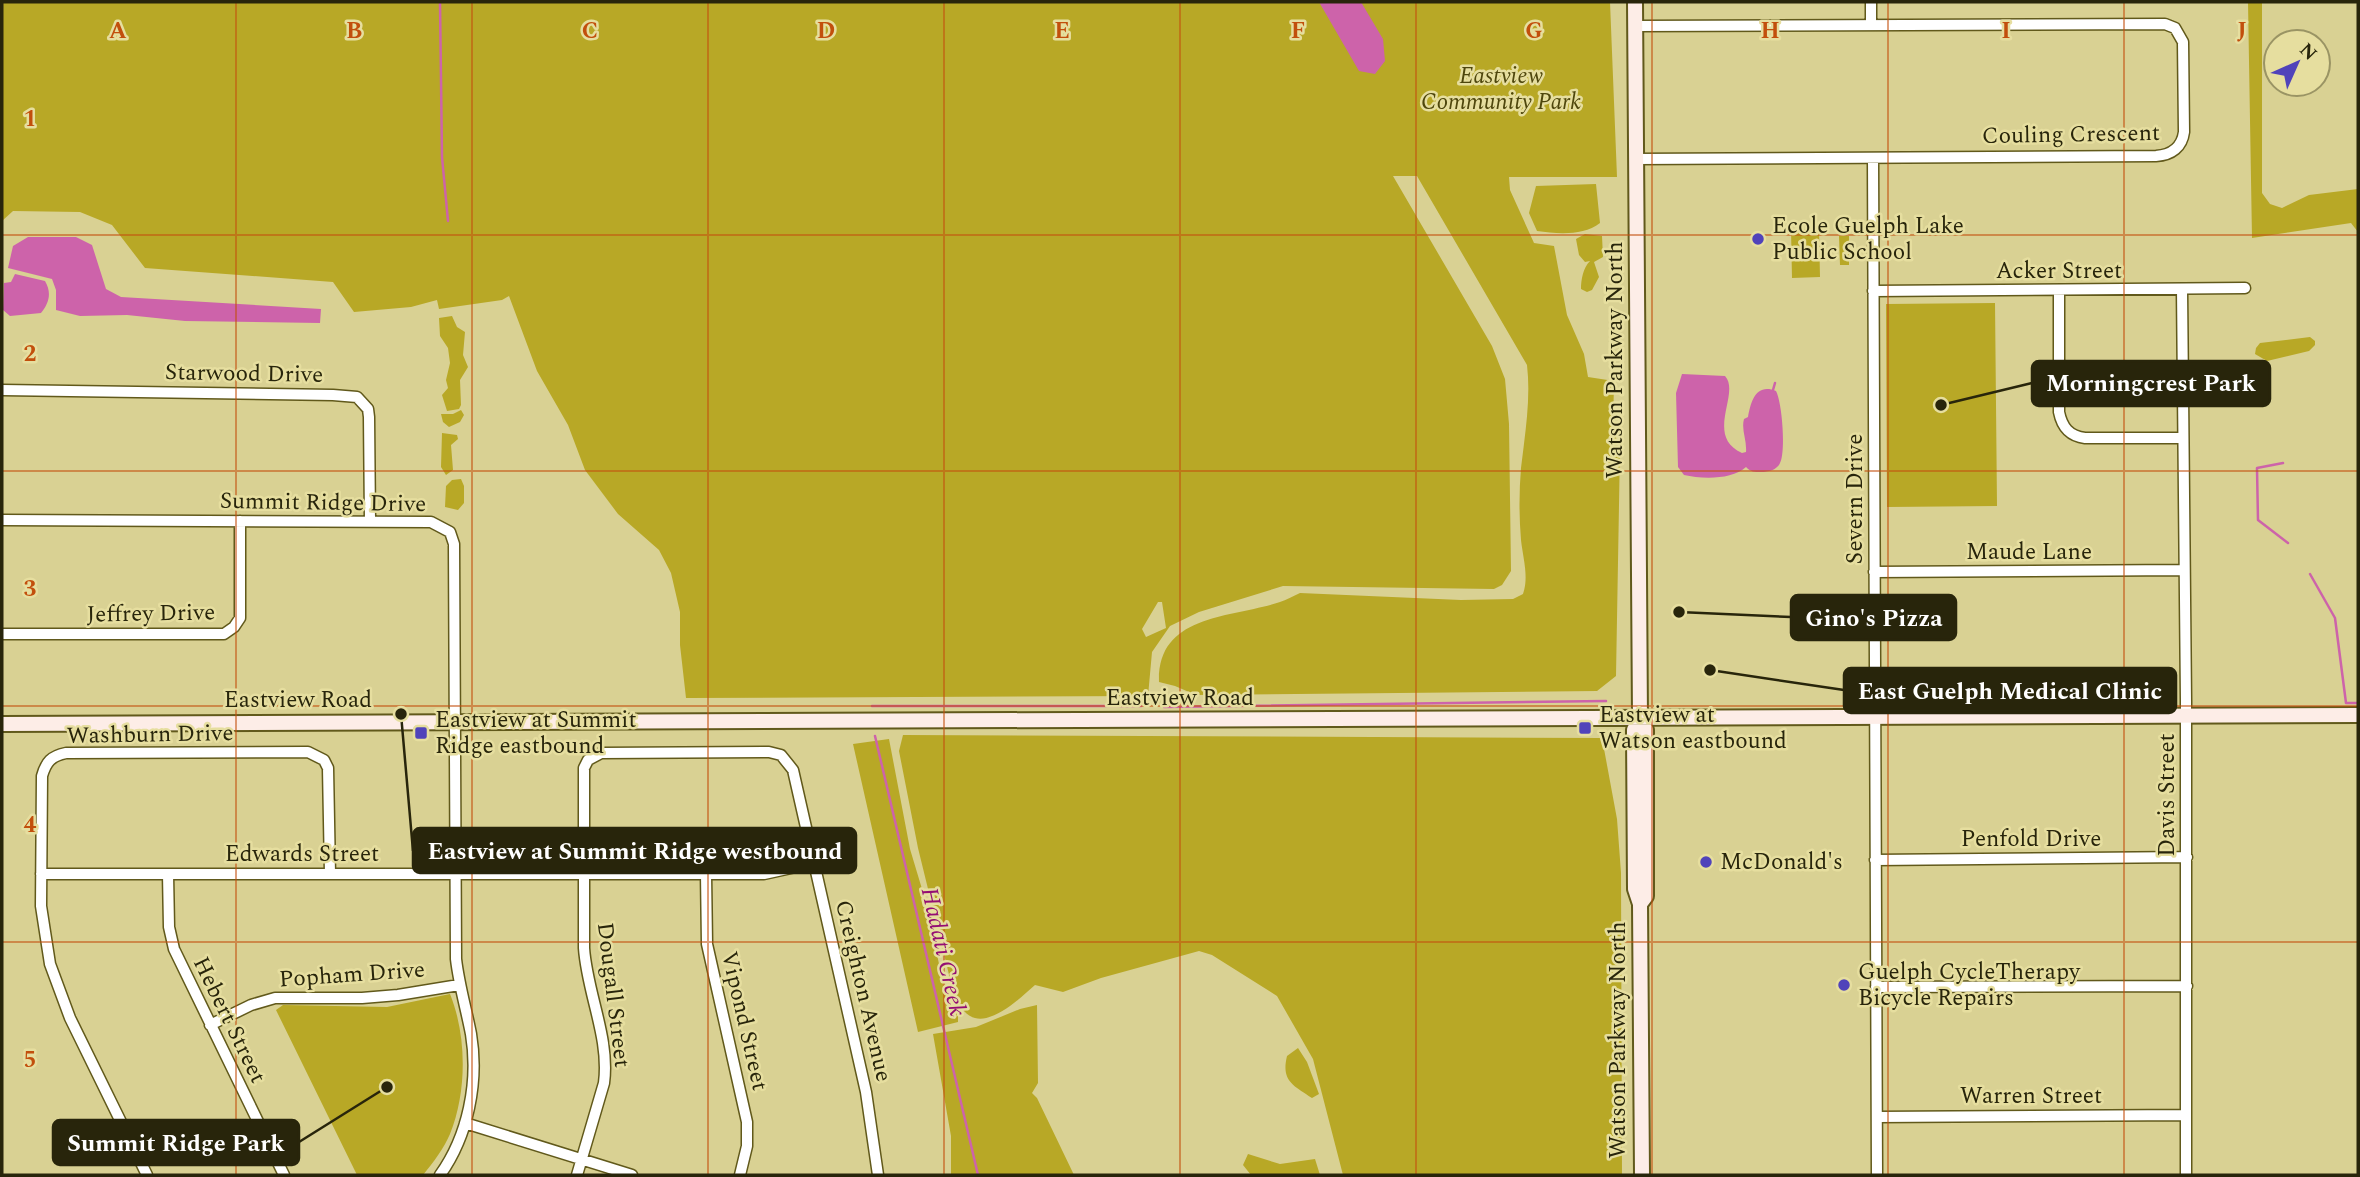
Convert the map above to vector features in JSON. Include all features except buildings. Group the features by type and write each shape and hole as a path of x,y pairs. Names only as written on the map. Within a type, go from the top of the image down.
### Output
{"street":[{"name":"Watson Parkway North","path":"1635,2 1640,718 1634,730 1635,889 1640,904 1642,1175"},
{"path":"1871,2 1871,24"},
{"name":"Couling Crescent","path":"1636,26 2157,23 2175,28 2182,38 2184,49 2184,132 2181,143 2169,154 1636,159"},
{"name":"Severn Drive","path":"1873,158 1877,1175"},
{"name":"Acker Street","path":"1873,291 2245,288"},
{"name":"Davis Street","path":"2182,289 2187,857 2186,1175"},
{"path":"2059,290 2059,412 2063,427 2072,435 2085,438 2183,438"},
{"name":"Starwood Drive","path":"2,390 333,394 357,397 368,409 369,417 370,521"},
{"name":"Summit Ridge Drive","path":"2,520 431,522 450,532 453,538 458,985 471,1035 473,1061 465,1123 440,1175"},
{"name":"Jeffrey Drive","path":"2,634 224,634 234,627 240,618 240,521"},
{"name":"Maude Lane","path":"1874,572 2184,570"},
{"name":"Eastview Road","path":"2,724 2358,715"},
{"name":"Washburn Drive","path":"147,1175 58,990 43,925 42,776 45,765 57,755 294,752 317,755 324,760 328,768 330,873"},
{"name":"Creighton Avenue","path":"584,874 584,768 588,760 601,753 769,752 781,755 789,761 866,1093 878,1175"},
{"name":"Penfold Drive","path":"1875,860 2187,857"},
{"name":"Edwards Street","path":"41,874 764,874 814,863"},
{"name":"Hebert Street","path":"168,874 169,927 174,950 284,1175"},
{"name":"Dougall Street","path":"577,1175 606,1070 603,1043 585,964 584,874"},
{"name":"Vipond Street","path":"706,874 707,944 747,1122 747,1146 740,1175"},
{"name":"Popham Drive","path":"210,1025 251,1005 275,998 398,996 458,985"},
{"path":"1876,987 2187,986"},
{"name":"Warren Street","path":"1877,1117 2186,1115"},
{"path":"465,1123 632,1175"}],"green space":[{"name":"Eastview Community Park","path":"2,2 1610,2 1617,177 1509,177 1510,190 1534,243 1554,246 1567,315 1584,354 1588,377 1614,381 1613,430 1620,448 1616,676 1597,691 1196,695 1159,682 1162,659 1170,643 1184,631 1201,622 1280,602 1300,593 1461,600 1513,599 1523,594 1526,574 1521,540 1520,495 1528,404 1527,365 1417,176 1393,176 1492,346 1505,379 1509,424 1511,571 1502,585 1494,589 1283,586 1199,612 1170,626 1152,652 1148,696 686,698 680,645 680,612 671,573 659,550 618,514 585,470 568,425 537,371 509,296 502,300 439,309 437,300 411,307 354,312 333,282 145,268 112,225 80,212 13,211 2,221","holes":["1158,602 1162,602 1166,628 1146,637 1142,629"]},
{"path":"2248,2 2262,2 2262,193 2270,204 2282,208 2309,195 2358,189 2358,232 2351,223 2252,238"},
{"path":"1596,184 1600,223 1578,232 1537,231 1529,213 1536,186"},
{"path":"1791,229 1819,229 1820,277 1792,278"},
{"path":"1585,234 1602,236 1603,257 1594,262 1599,277 1592,290 1587,292 1581,289 1581,282 1590,261 1585,262 1579,255 1576,239"},
{"path":"1839,236 1849,236 1849,265 1840,265"},
{"path":"1995,303 1997,506 1887,507 1886,304"},
{"path":"452,316 457,327 465,332 463,355 468,367 460,380 461,405 459,409 447,411 442,395 448,388 446,380 450,363 448,348 440,336 439,318"},
{"path":"2310,337 2315,341 2315,345 2309,351 2267,361 2255,354 2260,343"},
{"path":"461,410 464,415 460,422 449,427 443,422 441,414 453,414"},
{"path":"442,433 457,435 458,439 451,445 453,470 446,475 441,467"},
{"path":"461,479 464,486 464,503 458,510 445,507 446,486 452,480"},
{"path":"903,735 1602,738 1617,819 1621,873 1622,1175 1343,1175 1313,1059 1277,996 1212,955 1199,951 1101,978 1063,992 1035,985 1001,1012 981,1019 972,1017 964,1011 953,991 918,848 899,751"},
{"path":"889,739 910,849 925,899 944,987 958,1016 958,1022 918,1032 853,744"},
{"path":"450,994 460,1028 463,1064 460,1100 448,1139 423,1175 357,1175 276,1010 283,1005 387,1007"},
{"path":"1037,1005 1038,1083 1032,1093 1037,1098 1074,1175 951,1175 951,1136 933,1034 976,1027"},
{"path":"1298,1048 1307,1062 1319,1094 1312,1098 1287,1077 1287,1056"},
{"path":"1248,1154 1280,1164 1315,1159 1320,1175 1251,1175 1243,1165"}],"shaded area":[{"path":"1319,2 1361,2 1383,39 1385,61 1375,74 1359,71"},
{"path":"28,237 76,237 92,245 106,289 121,297 321,309 320,323 185,321 127,315 80,316 56,310 56,290 52,279 8,268 13,246"},
{"path":"15,274 45,281 49,298 41,313 10,316 3,310 4,283 11,282"},
{"path":"1682,374 1725,376 1729,383 1724,426 1726,436 1731,446 1742,453 1746,452 1744,419 1748,417 1753,400 1759,391 1764,389 1776,391 1783,427 1782,457 1777,467 1759,472 1746,467 1733,474 1716,477 1684,475 1678,467 1676,393"}],"waterway":[{"path":"440,2 442,157 448,221"},
{"path":"1773,390 1775,383"},
{"path":"2283,463 2257,468 2258,520 2288,543"},
{"path":"2310,574 2335,618 2346,703 2358,703"},
{"path":"1164,707 1606,701"},
{"path":"872,706 1141,706"},
{"name":"Hadati Creek","path":"875,736 978,1175"}],"place":[{"name":"Ecole Guelph Lake Public School","path":"1758,239"},
{"name":"Morningcrest Park","path":"1941,405"},
{"name":"Gino's Pizza","path":"1679,612"},
{"name":"East Guelph Medical Clinic","path":"1710,670"},
{"name":"Eastview at Summit Ridge westbound","path":"401,714"},
{"name":"Eastview at Watson eastbound","path":"1585,728"},
{"name":"Eastview at Summit Ridge eastbound","path":"421,733"},
{"name":"McDonald's","path":"1706,862"},
{"name":"Guelph CycleTherapy Bicycle Repairs","path":"1844,985"},
{"name":"Summit Ridge Park","path":"387,1087"}]}
